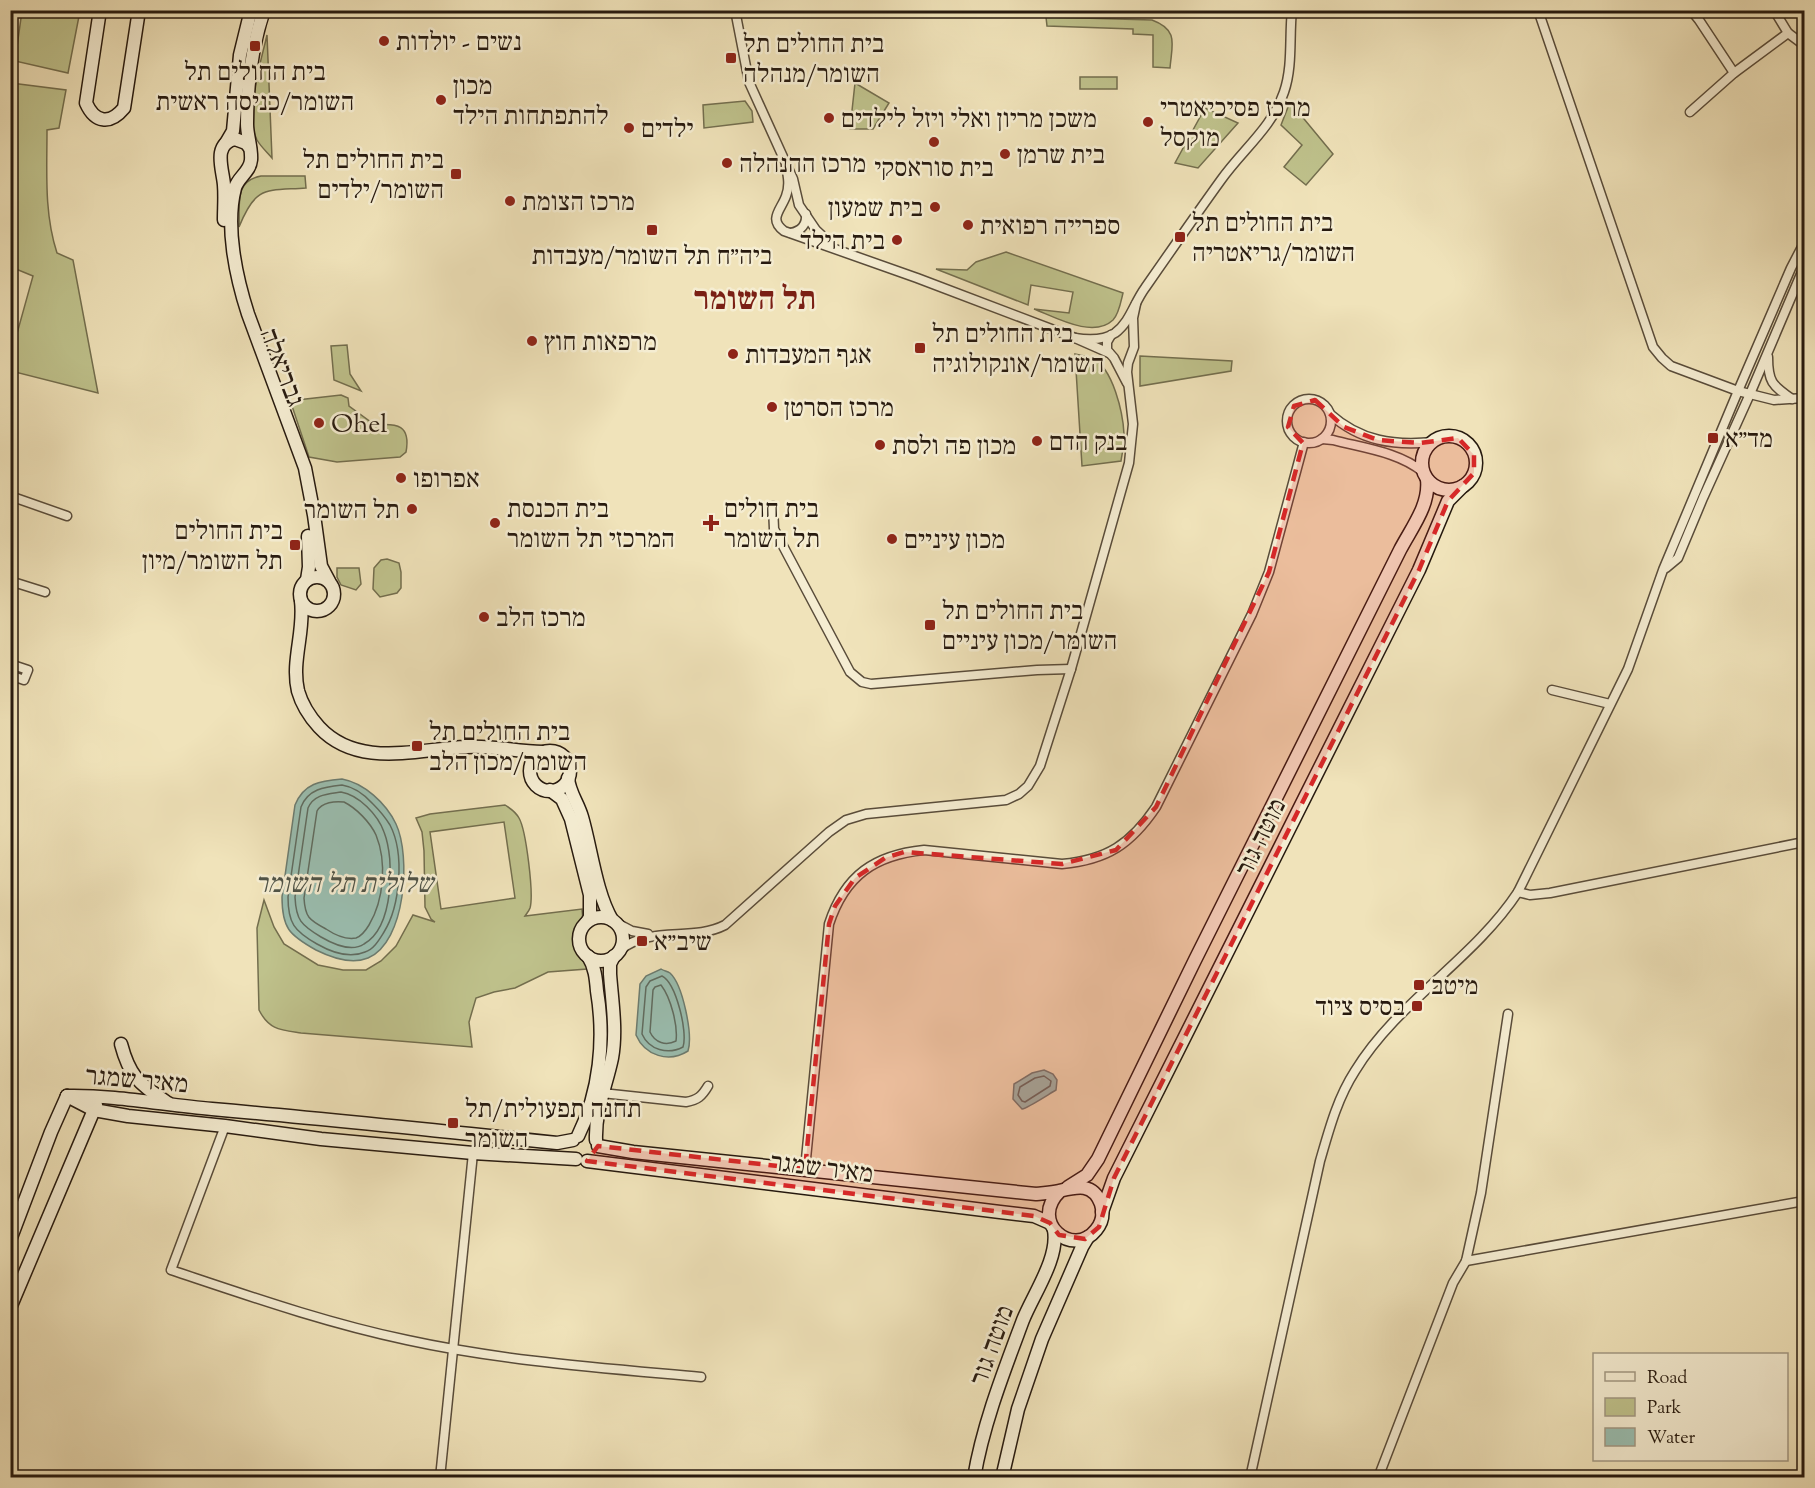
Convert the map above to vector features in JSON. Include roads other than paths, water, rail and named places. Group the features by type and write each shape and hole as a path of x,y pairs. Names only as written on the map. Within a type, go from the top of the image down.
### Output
{"street":[{"path":"100,10 86,103 90,112 98,118 108,120 118,116 124,108 140,10"},
{"path":"251,10 240,55 233,130 220,155 222,169 230,177 243,175 250,165 247,124 251,74 255,42 264,10"},
{"path":"737,10 749,82 793,179 799,205 822,238 840,250"},
{"path":"1127,383 1106,346 1127,320 1142,292 1222,178 1273,118 1285,91 1288,77 1292,10"},
{"path":"1538,10 1653,347 1671,366 1738,391 1774,400 1804,398"},
{"path":"1691,10 1734,73"},
{"path":"1774,10 1788,33 1804,45"},
{"path":"1690,112 1734,73 1788,33"},
{"path":"226,143 240,139 250,148"},
{"path":"786,166 788,190 776,214 777,224 784,231 1075,338 1111,356 1126,359 1133,352"},
{"name":"גבריאלה","path":"222,169 224,247 229,280 240,317 299,480 309,549 307,580"},
{"name":"גבריאלה","path":"243,175 237,182 232,205 232,238 236,272 248,314 305,468 321,566 328,581"},
{"path":"782,206 792,203 799,205"},
{"path":"791,233 801,229 805,224 806,213"},
{"path":"1250,1478 1320,1161 1330,1124 1343,1092 1370,1049 1385,1031 1478,942 1503,914 1518,892 1628,669 1663,570 1791,268 1804,243"},
{"path":"1663,570 1678,558 1804,267"},
{"path":"588,956 596,960 603,960 636,939 654,935 706,931 725,925 829,832 846,820 857,816 1006,800 1019,795 1035,777 1071,669 1130,463 1133,424 1127,383 1128,363 1133,352 1133,318 1136,304"},
{"path":"1075,338 1096,340 1114,334 1128,334 1133,340"},
{"path":"1768,352 1768,375 1771,381 1775,387 1793,399"},
{"path":"1330,414 1330,429 1322,439 1316,442 1304,442 1296,438 1288,427 1287,418 1294,406 1306,399 1316,400 1326,406 1330,414 1344,427 1356,434 1378,440 1404,443 1432,442"},
{"name":"מוטה גור","path":"1064,1189 1086,1175 1098,1160 1200,949 1396,558 1425,505 1428,490 1422,460 1424,452 1432,442 1447,436 1456,438 1470,448 1474,455 1475,468 1471,477 1448,501 1419,570 1114,1178 1102,1212"},
{"path":"1322,439 1398,457 1415,465 1442,489 1456,489 1463,486"},
{"path":"805,1169 829,924 844,890 867,867 904,852 924,850 1062,864 1100,857 1116,850 1132,838 1146,823 1156,807 1252,614 1269,572 1304,442"},
{"path":"10,496 68,516"},
{"path":"773,506 774,530 850,672 862,682 871,684 1071,669"},
{"path":"297,652 309,625 334,597 334,591 328,581 318,577 307,580 300,590 302,618 297,652 296,675 302,703 321,730 344,744 366,752 381,754 464,747 555,751 565,757 569,767 569,786 585,826 605,905 622,932 623,938 610,964 614,1036 612,1058 596,1121 597,1154 582,1160 571,1152 587,1115 598,1071 602,1039 595,973 579,940 582,927 590,917 590,895 571,819 562,799 550,790 540,788 535,784 523,761 506,750"},
{"path":"10,581 45,592"},
{"path":"301,601 308,609 313,610 324,609 328,606"},
{"path":"10,664 28,670 24,680 10,675"},
{"path":"1552,690 1610,704"},
{"path":"530,772 533,759 543,752"},
{"path":"550,790 561,787 568,777"},
{"path":"1518,892 1530,895 1550,893 1804,842"},
{"path":"587,921 599,917 614,921 632,931 654,935"},
{"path":"1378,1478 1453,1283 1466,1261 1490,1140 1508,1014"},
{"path":"121,1044 126,1063 132,1074 140,1083 171,1105"},
{"path":"602,1093 686,1102 696,1101 703,1096 708,1086"},
{"path":"10,1308 100,1095"},
{"name":"מאיר שמגר","path":"67,1096 100,1095 171,1105 557,1143 576,1138"},
{"path":"10,1240 67,1096"},
{"name":"מאיר שמגר","path":"67,1096 94,1110 128,1116 321,1139 582,1160 1034,1216 1052,1226"},
{"path":"321,1139 323,1119"},
{"path":"225,1126 171,1270 315,1318 409,1341 546,1362 701,1377"},
{"path":"576,1138 588,1134 597,1143"},
{"name":"מאיר שמגר","path":"597,1143 633,1152 1036,1194 1064,1189"},
{"path":"440,1478 473,1153"},
{"path":"1077,1186 1086,1188 1094,1194 1100,1201 1102,1212 1099,1227 1088,1237 1076,1240 1067,1239 1052,1226 1049,1206 1053,1198 1064,1189 1077,1186"},
{"path":"1466,1261 1804,1201"},
{"name":"מוטה גור","path":"974,1478 1001,1380 1054,1248 1052,1226"},
{"name":"מוטה גור","path":"1002,1478 1018,1409 1042,1339 1088,1237"}],"water":[{"name":"שלולית תל השומר","path":"342,779 366,789 392,816 401,838 403,856 402,897 391,935 381,949 368,958 355,961 328,956 299,940 289,930 282,908 295,805 303,792 314,784"},
{"path":"661,969 670,973 675,979 683,999 688,1022 688,1051 673,1057 651,1052 645,1048 636,1035 640,984 646,976"},
{"path":"1044,1070 1053,1074 1057,1080 1056,1090 1022,1109 1013,1099 1014,1084 1032,1073"}],"place":[{"name":"נשים - יולדות","path":"384,41"},
{"name":"בית החולים תל השומר/כניסה ראשית","path":"255,46"},
{"name":"בית החולים תל השומר/מנהלה","path":"731,58"},
{"name":"מכון להתפתחות הילד","path":"441,100"},
{"name":"משכן מריון ואלי ויזל לילדים","path":"829,118"},
{"name":"מרכז פסיכיאטרי מוקסל","path":"1148,122"},
{"name":"ילדים","path":"629,128"},
{"name":"בית סוראסקי","path":"934,142"},
{"name":"בית שרמן","path":"1005,154"},
{"name":"מרכז ההנהלה","path":"727,163"},
{"name":"בית החולים תל השומר/ילדים","path":"456,174"},
{"name":"מרכז הצומת","path":"510,201"},
{"name":"בית שמעון","path":"935,207"},
{"name":"ספרייה רפואית","path":"968,225"},
{"name":"ביה״ח תל השומר/מעבדות","path":"652,230"},
{"name":"בית החולים תל השומר/גריאטריה","path":"1180,237"},
{"name":"בית הילד","path":"897,240"},
{"name":"מרפאות חוץ","path":"532,341"},
{"name":"בית החולים תל השומר/אונקולוגיה","path":"920,348"},
{"name":"אגף המעבדות","path":"733,354"},
{"name":"מרכז הסרטן","path":"772,407"},
{"name":"Ohel","path":"319,423"},
{"name":"מד״א","path":"1713,438"},
{"name":"בנק הדם","path":"1037,441"},
{"name":"מכון פה ולסת","path":"880,445"},
{"name":"אפרופו","path":"401,478"},
{"name":"תל השומר","path":"412,509"},
{"name":"בית הכנסת המרכזי תל השומר","path":"495,523"},
{"name":"בית חולים תל השומר","path":"711,523"},
{"name":"מכון עיניים","path":"892,539"},
{"name":"בית החולים תל השומר/מיון","path":"295,545"},
{"name":"מרכז הלב","path":"484,617"},
{"name":"בית החולים תל השומר/מכון עיניים","path":"930,625"},
{"name":"בית החולים תל השומר/מכון הלב","path":"417,746"},
{"name":"שיב״א","path":"642,941"},
{"name":"מיטב","path":"1419,985"},
{"name":"בסיס ציוד","path":"1417,1006"},
{"name":"תחנה תפעולית/תל השומר","path":"453,1123"}],"district":[{"name":"תל השומר","path":"755,298"}]}
